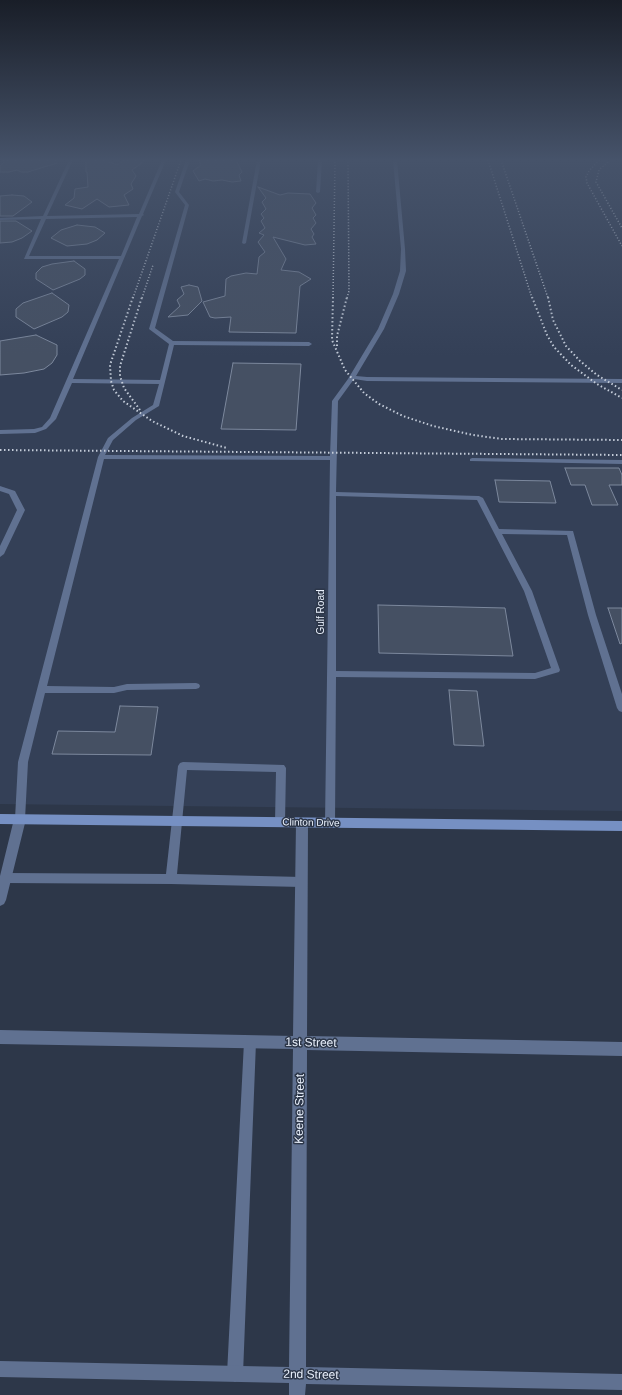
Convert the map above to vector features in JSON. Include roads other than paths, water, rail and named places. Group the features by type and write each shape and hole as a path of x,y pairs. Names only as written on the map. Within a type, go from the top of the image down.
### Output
{"main road":[{"name":"Clinton Drive","path":"0,819 622,826"}],"street":[{"path":"0,900 20,819"},
{"name":"Keene Street","path":"297,1395 302,823"},
{"name":"1st Street","path":"0,1037 622,1049"},
{"name":"2nd Street","path":"0,1369 622,1382"}],"lane":[{"path":"41,225 26,258 123,257"},
{"path":"0,432 35,431 44,428 53,419 137,225"},
{"path":"181,225 152,329 172,343 308,344"},
{"path":"244,243 247,225"},
{"path":"401,225 403,271 396,294 381,329 352,377 367,379 622,380"},
{"path":"20,819 23,762 101,456 110,438 134,419 156,406 172,343"},
{"name":"Gulf Road","path":"330,823 333,458 335,401 352,377"},
{"path":"70,380 162,382"},
{"path":"101,456 333,458"},
{"path":"472,460 622,462"},
{"path":"0,488 12,494 21,510 0,554"},
{"path":"332,674 535,676 556,670 528,591 479,498 333,494"},
{"path":"497,532 570,533 592,615 622,708"},
{"path":"42,689 114,690 127,687 196,686"},
{"path":"171,880 183,766 281,768 280,822"},
{"path":"6,878 302,882"},
{"path":"235,1374 250,1042"}],"railway":[{"path":"133,298 158,225"},
{"path":"333,298 334,225"},
{"path":"347,298 349,291 348,225"},
{"path":"509,225 532,298"},
{"path":"523,225 548,298"},
{"path":"610,225 622,246"},
{"path":"142,298 153,265"},
{"path":"133,297 110,365 111,381 114,390 123,401 152,421 183,436 227,448"},
{"path":"140,410 124,388 120,376 120,366 142,297"},
{"path":"333,297 332,340 345,370 364,393 379,404 403,416 433,426 473,435 502,439 622,440"},
{"path":"337,346 337,336 347,297"},
{"path":"532,297 547,335 554,347 571,365 597,384 622,398"},
{"path":"548,297 553,320 566,346 580,361 597,375 622,390"},
{"path":"0,450 622,455"}]}
